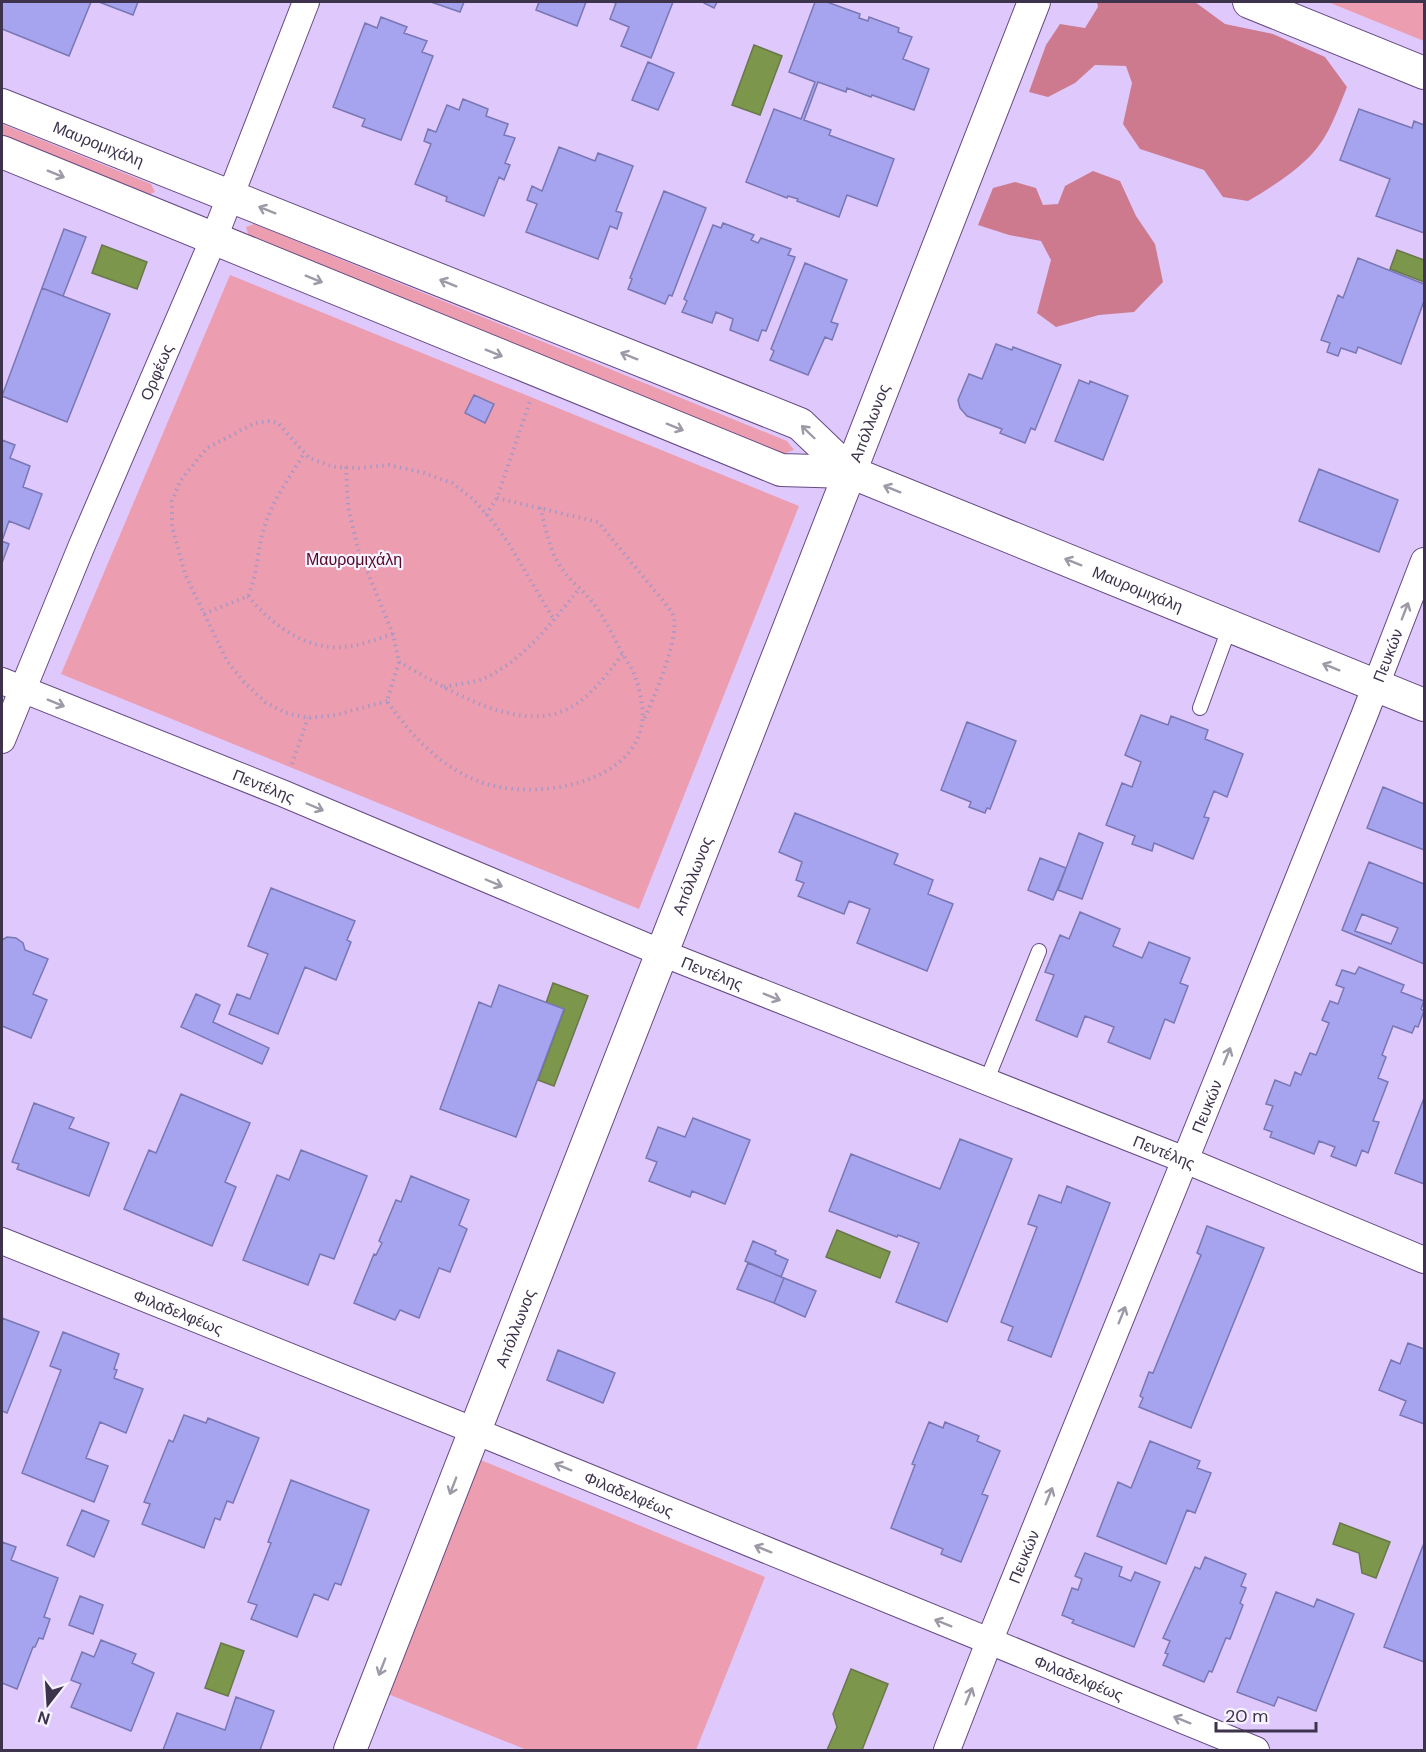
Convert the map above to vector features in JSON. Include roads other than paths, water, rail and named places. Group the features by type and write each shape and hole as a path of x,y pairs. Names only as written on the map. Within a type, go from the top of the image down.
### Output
{"street":[{"name":"Ορφέως","path":"2,740 12,685 214,238 306,2"},
{"name":"Απόλλωνος","path":"350,1750 1034,2"},
{"path":"1249,2 1425,73"},
{"name":"Μαυρομιχάλη","path":"2,105 800,424 850,472"},
{"name":"Μαυρομιχάλη","path":"2,152 781,470 850,472 1425,705"},
{"name":"Πευκών","path":"947,1750 1425,561"},
{"name":"Πεντέλης","path":"12,685 282,793 662,953 1185,1160 1425,1260"},
{"name":"Φιλαδελφέως","path":"2,1242 475,1431 1256,1750"}],"lane":[{"path":"1200,708 1230,626"},
{"path":"986,1082 1039,951"}]}
